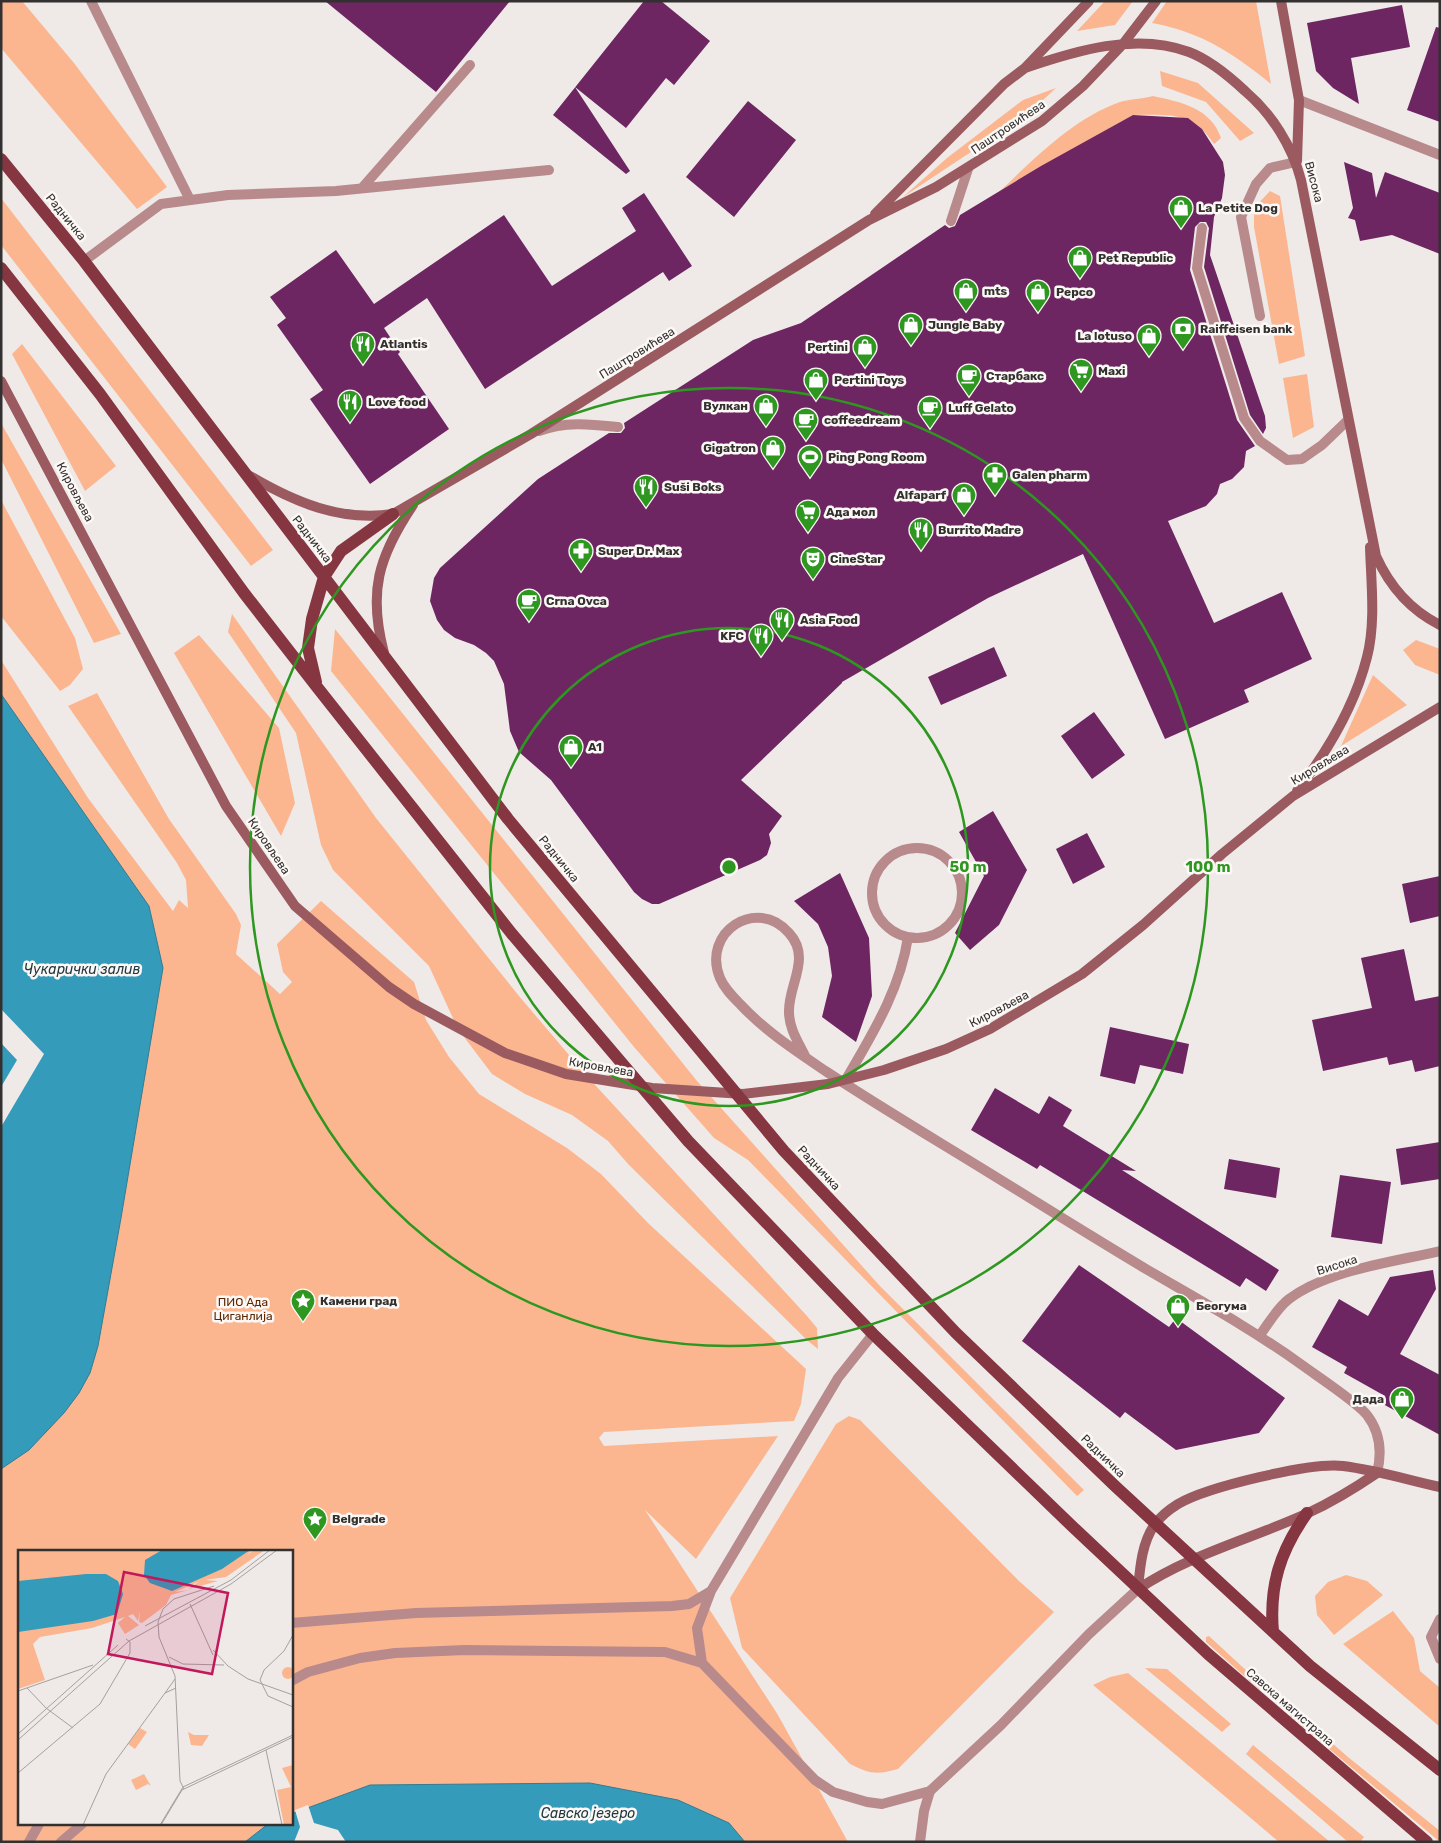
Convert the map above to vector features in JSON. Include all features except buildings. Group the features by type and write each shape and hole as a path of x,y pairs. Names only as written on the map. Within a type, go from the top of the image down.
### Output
{"main road":[{"name":"Паштровићева","path":"869,220 1004,84 1024,68 1089,1"},
{"name":"Паштровићева","path":"243,472 282,495 319,509 357,515 376,516 393,514 531,434 869,220 968,169 1056,111 1124,44 1156,1"},
{"path":"1281,1 1299,100 1296,162"},
{"name":"Висока","path":"1024,68 1077,53 1124,44 1172,48 1190,52 1212,64 1237,83 1266,112 1282,134 1296,162 1309,211 1369,528"},
{"name":"Радничка","path":"1,159 84,261 385,660 508,819 784,1151 956,1333 1155,1524"},
{"path":"1,268 100,394 244,593 317,687 512,934 688,1141 873,1334 1138,1589"},
{"name":"Кировљева","path":"1,382 226,806 295,906 389,987 470,1036 505,1053 566,1074 691,1092 743,1094 828,1084 884,1070 946,1049 990,1030 1031,1007 1097,962 1143,925 1262,820 1293,796 1440,707"},
{"name":"Паштровићева","path":"385,660 377,627 375,593 390,542 415,502"},
{"path":"317,687 308,648 312,619 324,577 341,550 393,514"},
{"path":"1369,528 1376,556 1385,577 1412,607 1440,625"},
{"path":"1293,796 1334,738 1368,656 1372,608 1369,528"},
{"path":"1138,1589 1140,1566 1147,1539 1155,1524 1178,1504 1209,1491 1315,1466 1342,1466 1440,1487"},
{"path":"1138,1589 1163,1572 1193,1558 1307,1513 1343,1495 1377,1473"},
{"path":"1273,1632 1271,1613 1275,1576 1282,1553 1307,1513"},
{"path":"1155,1524 1310,1666 1440,1770"},
{"name":"Савска магистрала","path":"1138,1589 1208,1654 1427,1842"}],"street":[{"path":"91,1 190,200"},
{"path":"362,188 470,65"},
{"path":"1299,100 1440,155"},
{"path":"1260,316 1242,216 1256,184 1270,168 1296,162"},
{"path":"951,221 968,169"},
{"path":"84,261 161,204 228,195 362,188 549,170"},
{"path":"1202,228 1197,268 1244,418 1260,441 1287,460 1302,459 1322,445 1348,420"},
{"path":"531,434 562,424 582,422 618,427"},
{"path":"908,848 923,848 937,852 949,861 957,872 962,886 961,901 957,914 948,926 936,934 922,938 908,937 894,931 882,921 874,908 872,893 874,877 882,864 894,854 908,848"},
{"path":"806,1058 794,1033 788,1009 798,973 797,946 790,934 780,924 767,919 753,918 739,922 728,930 719,941 715,954 720,980 749,1013 806,1058 844,1083 1145,1268 1260,1335 1366,1413 1375,1429 1380,1448 1377,1473"},
{"path":"844,1083 880,1021 898,980 908,937"},
{"name":"Висока","path":"1260,1335 1288,1299 1304,1290 1354,1272 1440,1251"},
{"path":"702,1663 697,1628 711,1592 838,1378 873,1334"},
{"path":"292,1680 308,1672 360,1658 394,1652 465,1650 665,1652 702,1663 815,1780 833,1792 867,1802 882,1804 930,1791 1001,1725 1089,1634 1138,1589"},
{"path":"292,1623 416,1613 672,1606 689,1604 711,1592"},
{"path":"1440,1619 1432,1638 1440,1659"},
{"path":"920,1842 924,1812 930,1791"},
{"path":"29,1842 38,1826"},
{"path":"61,1842 80,1826"}],"green space":[{"path":"1,1 22,1 74,63 167,187 137,209 1,48"},
{"path":"1105,1 1133,1 1115,25 1077,31"},
{"path":"1167,1 1256,1 1271,84 1230,53 1216,45 1186,32 1152,23"},
{"path":"1160,71 1198,83 1254,133 1240,141 1206,102 1162,86"},
{"path":"1056,88 1028,114 903,197 947,158 1023,100"},
{"path":"1153,96 1194,108 1210,120 1221,138 1214,144 1206,133 1197,126 1179,117 1169,115 1133,115 1000,191 1056,140 1087,118 1120,102"},
{"path":"1270,191 1280,196 1305,356 1279,364 1254,227 1254,208"},
{"path":"1,198 273,550 251,566 1,245"},
{"path":"22,344 116,466 85,491 12,354"},
{"path":"1307,374 1314,427 1293,438 1283,378"},
{"path":"1,423 121,634 94,643 1,459"},
{"path":"1,500 75,638 83,669 70,685 60,691 1,616"},
{"path":"232,614 376,818 519,996 586,1075 817,1328 818,1349 629,1165 608,1141 572,1115 525,1094 492,1074 458,1029 429,966 333,870 321,845 296,733 228,632"},
{"path":"335,629 697,1081 879,1285 1084,1490 1077,1496 748,1160 714,1138 634,1047 331,671"},
{"path":"199,635 279,728 295,803 281,836 174,653"},
{"path":"1416,640 1440,649 1440,675 1415,665 1403,650"},
{"name":"ПИО Ада Циганлија","path":"1,660 88,798 173,911 179,900 188,908 186,880 177,863 68,706 97,693 169,819 236,914 241,925 236,954 280,994 292,982 283,972 277,944 321,901 414,982 426,1020 449,1057 479,1094 567,1148 601,1174 648,1223 806,1369 801,1404 794,1421 604,1432 599,1438 604,1446 778,1436 696,1559 645,1510 778,1715 848,1842 1,1842"},
{"path":"1373,675 1407,705 1341,746"},
{"path":"849,1416 860,1420 1019,1581 1054,1612 898,1769 879,1773 868,1772 850,1764 742,1648 730,1598 836,1424"},
{"path":"1346,1575 1367,1581 1383,1595 1334,1635 1317,1615 1315,1596 1328,1582"},
{"path":"1393,1611 1414,1638 1420,1671 1440,1688 1440,1727 1343,1644"},
{"path":"1209,1636 1262,1685 1259,1689 1206,1642 1206,1637"},
{"path":"1145,1668 1167,1669 1231,1724 1222,1732"},
{"path":"1128,1673 1330,1842 1279,1842 1093,1685 1110,1677"},
{"path":"1293,1709 1348,1757 1440,1831 1440,1842 1289,1715"},
{"path":"1253,1745 1364,1837 1360,1842 1348,1842 1246,1754"}],"water":[{"name":"Чукарички залив","path":"1,694 149,906 163,968 98,1346 90,1373 79,1393 64,1413 29,1450 1,1469"},
{"name":"Савско језеро","path":"590,1783 678,1800 729,1823 745,1842 245,1842 265,1826 292,1826 292,1814 370,1785"}],"pier":[{"path":"1,1009 44,1054 1,1127 1,1087 17,1060 1,1043"},
{"path":"308,1805 314,1823 338,1830 346,1842 294,1842 300,1827 295,1810"}],"place":[{"name":"La Petite Dog","path":"1181,229"},
{"name":"Pet Republic","path":"1080,279"},
{"name":"mts","path":"966,312"},
{"name":"Pepco","path":"1038,313"},
{"name":"Jungle Baby","path":"911,346"},
{"name":"Raiffeisen bank","path":"1183,350"},
{"name":"La lotuso","path":"1149,357"},
{"name":"Atlantis","path":"363,365"},
{"name":"Pertini","path":"865,368"},
{"name":"Maxi","path":"1081,392"},
{"name":"Старбакс","path":"969,397"},
{"name":"Pertini Toys","path":"816,401"},
{"name":"Love food","path":"350,423"},
{"name":"Вулкан","path":"766,427"},
{"name":"Luff Gelato","path":"930,429"},
{"name":"coffeedream","path":"806,441"},
{"name":"Gigatron","path":"773,469"},
{"name":"Ping Pong Room","path":"810,478"},
{"name":"Galen pharm","path":"995,496"},
{"name":"Suši Boks","path":"646,508"},
{"name":"Alfaparf","path":"964,516"},
{"name":"Ада мол","path":"808,533"},
{"name":"Burrito Madre","path":"921,551"},
{"name":"Super Dr. Max","path":"581,572"},
{"name":"CineStar","path":"813,580"},
{"name":"Crna Ovca","path":"529,622"},
{"name":"Asia Food","path":"782,641"},
{"name":"KFC","path":"761,657"},
{"name":"A1","path":"571,768"},
{"name":"Камени град","path":"303,1322"},
{"name":"Беогума","path":"1178,1327"},
{"name":"Дада","path":"1402,1420"},
{"name":"Belgrade","path":"315,1540"}]}
